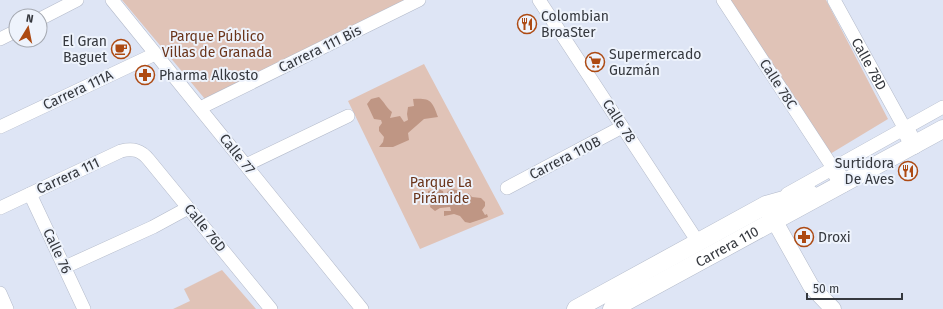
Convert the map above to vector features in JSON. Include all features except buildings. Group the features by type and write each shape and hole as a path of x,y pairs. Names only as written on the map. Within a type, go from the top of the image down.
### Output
{"main road":[{"path":"905,128 914,145"},
{"name":"Carrera 110","path":"612,309 770,213 838,175 914,145 943,129"},
{"name":"Carrera 110","path":"576,309 698,242 770,213"}],"street":[{"path":"48,15 77,0"},
{"name":"Calle 77","path":"112,0 200,108 291,224 362,309"},
{"name":"Carrera 111 Bis","path":"200,108 419,0"},
{"name":"Calle 78","path":"539,0 698,242"},
{"name":"Calle 78C","path":"723,0 838,175"},
{"name":"Calle 78D","path":"834,0 905,128"},
{"name":"Carrera 111A","path":"0,127 155,54"},
{"name":"Carrera 110","path":"838,175 905,128 943,108"},
{"path":"246,166 348,116"},
{"name":"Carrera 110B","path":"507,188 622,127"},
{"name":"Carrera 111","path":"0,208 121,151 130,149 137,150"},
{"name":"Calle 76D","path":"137,150 144,154 271,309"},
{"name":"Calle 76","path":"30,194 84,309"},
{"path":"65,267 153,227 188,208"},
{"path":"770,213 811,286 831,308"},
{"path":"0,293 7,309"}],"green space":[{"name":"Parque Público Villas de Granada","path":"122,0 407,0 205,99"},
{"path":"730,0 826,0 888,119 830,154"},
{"name":"Parque La Pirámide","path":"424,64 504,214 420,249 348,101"},
{"path":"222,270 256,309 173,309 190,301 184,289"}],"shaded area":[{"path":"379,97 392,112 390,118 400,116 404,122 408,120 408,107 414,106 413,99 424,99 430,102 438,117 424,119 408,133 409,140 393,147 379,147 383,142 384,137 379,131 379,127 382,123 381,120 374,119 367,104 371,99"},
{"path":"438,189 443,191 444,197 448,200 447,192 451,189 457,190 459,195 465,197 468,193 472,197 481,198 485,202 485,206 482,210 488,217 470,223 465,222 460,216 454,214 444,216 444,211 451,211 450,207 440,208 435,211 430,207 431,202 428,198 428,191"}],"place":[{"name":"Colombian BroaSter","path":"527,24"},
{"name":"El Gran Baguet","path":"121,49"},
{"name":"Supermercado Guzmán","path":"595,62"},
{"name":"Pharma Alkosto","path":"145,75"},
{"name":"Surtidora De Aves","path":"908,171"},
{"name":"Droxi","path":"804,237"}]}
